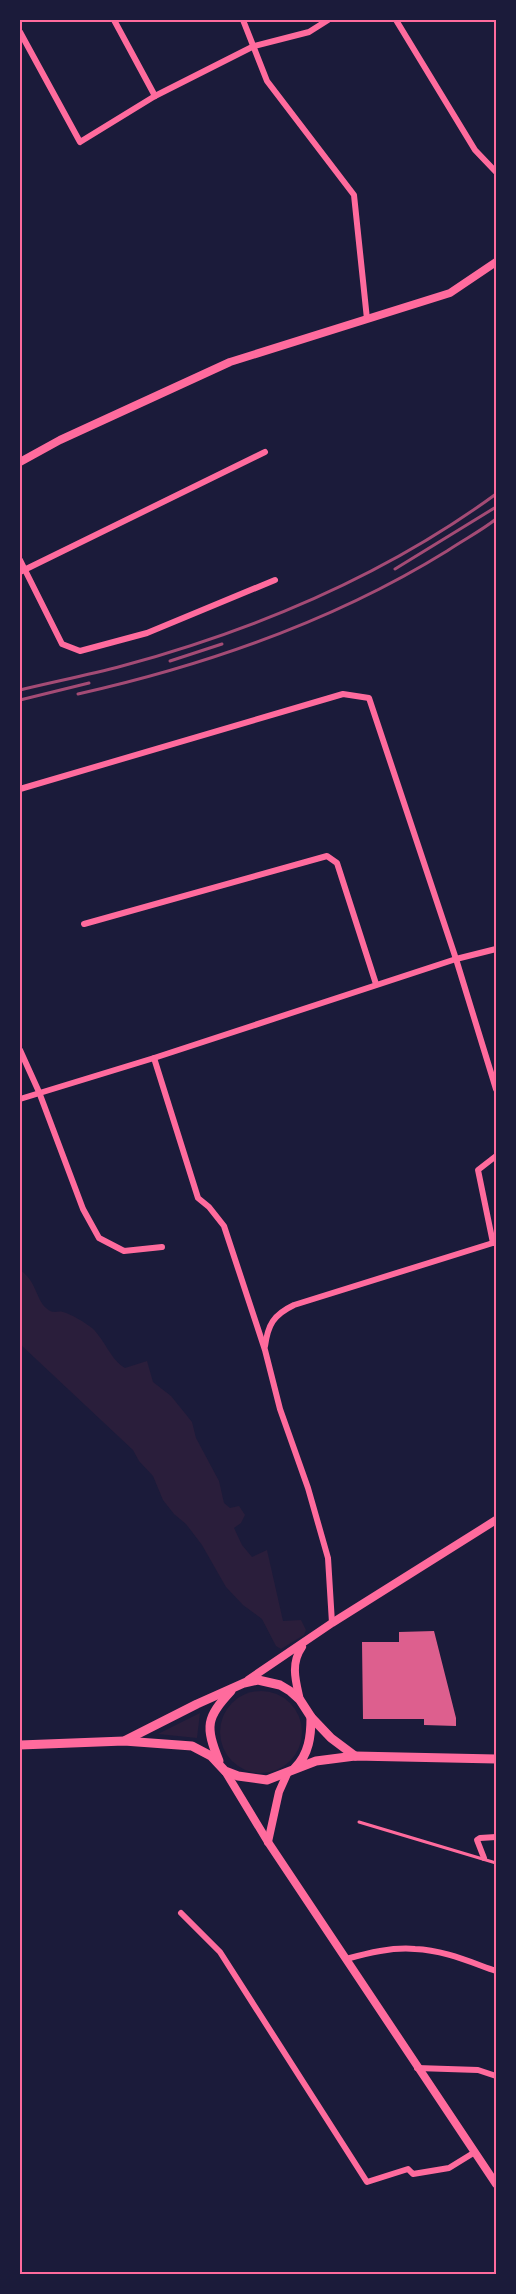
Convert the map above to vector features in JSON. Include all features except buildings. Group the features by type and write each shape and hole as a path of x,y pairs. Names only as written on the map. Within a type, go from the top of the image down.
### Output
{"main road":[{"path":"124,1741 197,1704 244,1683 258,1680 280,1685 300,1700 311,1717 331,1738 355,1756"},
{"path":"235,1687 214,1709 210,1725 211,1743 223,1768 268,1842 496,2184"},
{"path":"268,1842 279,1792 307,1749 311,1734 311,1717"},
{"path":"20,1744 124,1741 192,1746 211,1756 223,1768 253,1779 267,1780 316,1761 355,1756 496,1759"}],"street":[{"path":"114,20 155,96"},
{"path":"243,20 267,81 354,195 367,319"},
{"path":"20,32 80,142 155,96 254,46 309,32 328,20"},
{"path":"396,20 475,150 496,172"},
{"path":"20,462 60,440 230,362 450,293 496,262"},
{"path":"22,571 265,452"},
{"path":"20,560 22,571 62,644 80,651 147,633 274,580"},
{"path":"20,789 343,693 369,698 456,959 496,1089"},
{"path":"84,924 327,856 337,863 376,984"},
{"path":"20,1099 154,1058 376,984 496,949"},
{"path":"20,1050 39,1092 83,1209 99,1238 124,1251 162,1247"},
{"path":"154,1058 198,1198 209,1207 224,1226 265,1350 280,1409 308,1488 328,1558 332,1623"},
{"path":"265,1350 268,1327 283,1310 495,1242 478,1170 496,1156"},
{"path":"244,1683 332,1623 496,1520"},
{"path":"300,1700 295,1677 295,1656 306,1641"},
{"path":"484,1858 477,1840 496,1837"},
{"path":"181,1913 220,1952 368,2182 408,2169 413,2174 449,2168 475,2152"},
{"path":"346,1959 372,1952 415,1948 448,1955 496,1971"},
{"path":"417,2068 478,2070 496,2076"}],"lane":[{"path":"359,1822 496,1863"}],"shaded area":[{"path":"20,1270 33,1284 46,1308 71,1315 92,1328 115,1360 125,1368 147,1361 153,1382 171,1396 192,1422 196,1438 219,1481 224,1503 230,1508 239,1506 245,1515 241,1523 234,1528 242,1545 252,1557 267,1550 283,1621 301,1620 306,1630 304,1635 281,1649 276,1646 262,1619 243,1605 226,1587 202,1545 163,1500 153,1476 139,1461 133,1450 20,1344"},
{"path":"261,1691 277,1694 290,1703 299,1716 302,1732 299,1748 290,1761 277,1770 261,1773 245,1770 232,1761 223,1748 220,1732 223,1716 232,1703 245,1694"},
{"path":"200,1713 197,1738 158,1734"}],"railway":[{"path":"20,690 172,652 269,617 364,575 409,550 496,494"},
{"path":"395,569 496,507"},
{"path":"78,694 222,654 315,619 404,576 496,519"},
{"path":"170,661 222,644"},
{"path":"20,700 89,683"}]}
